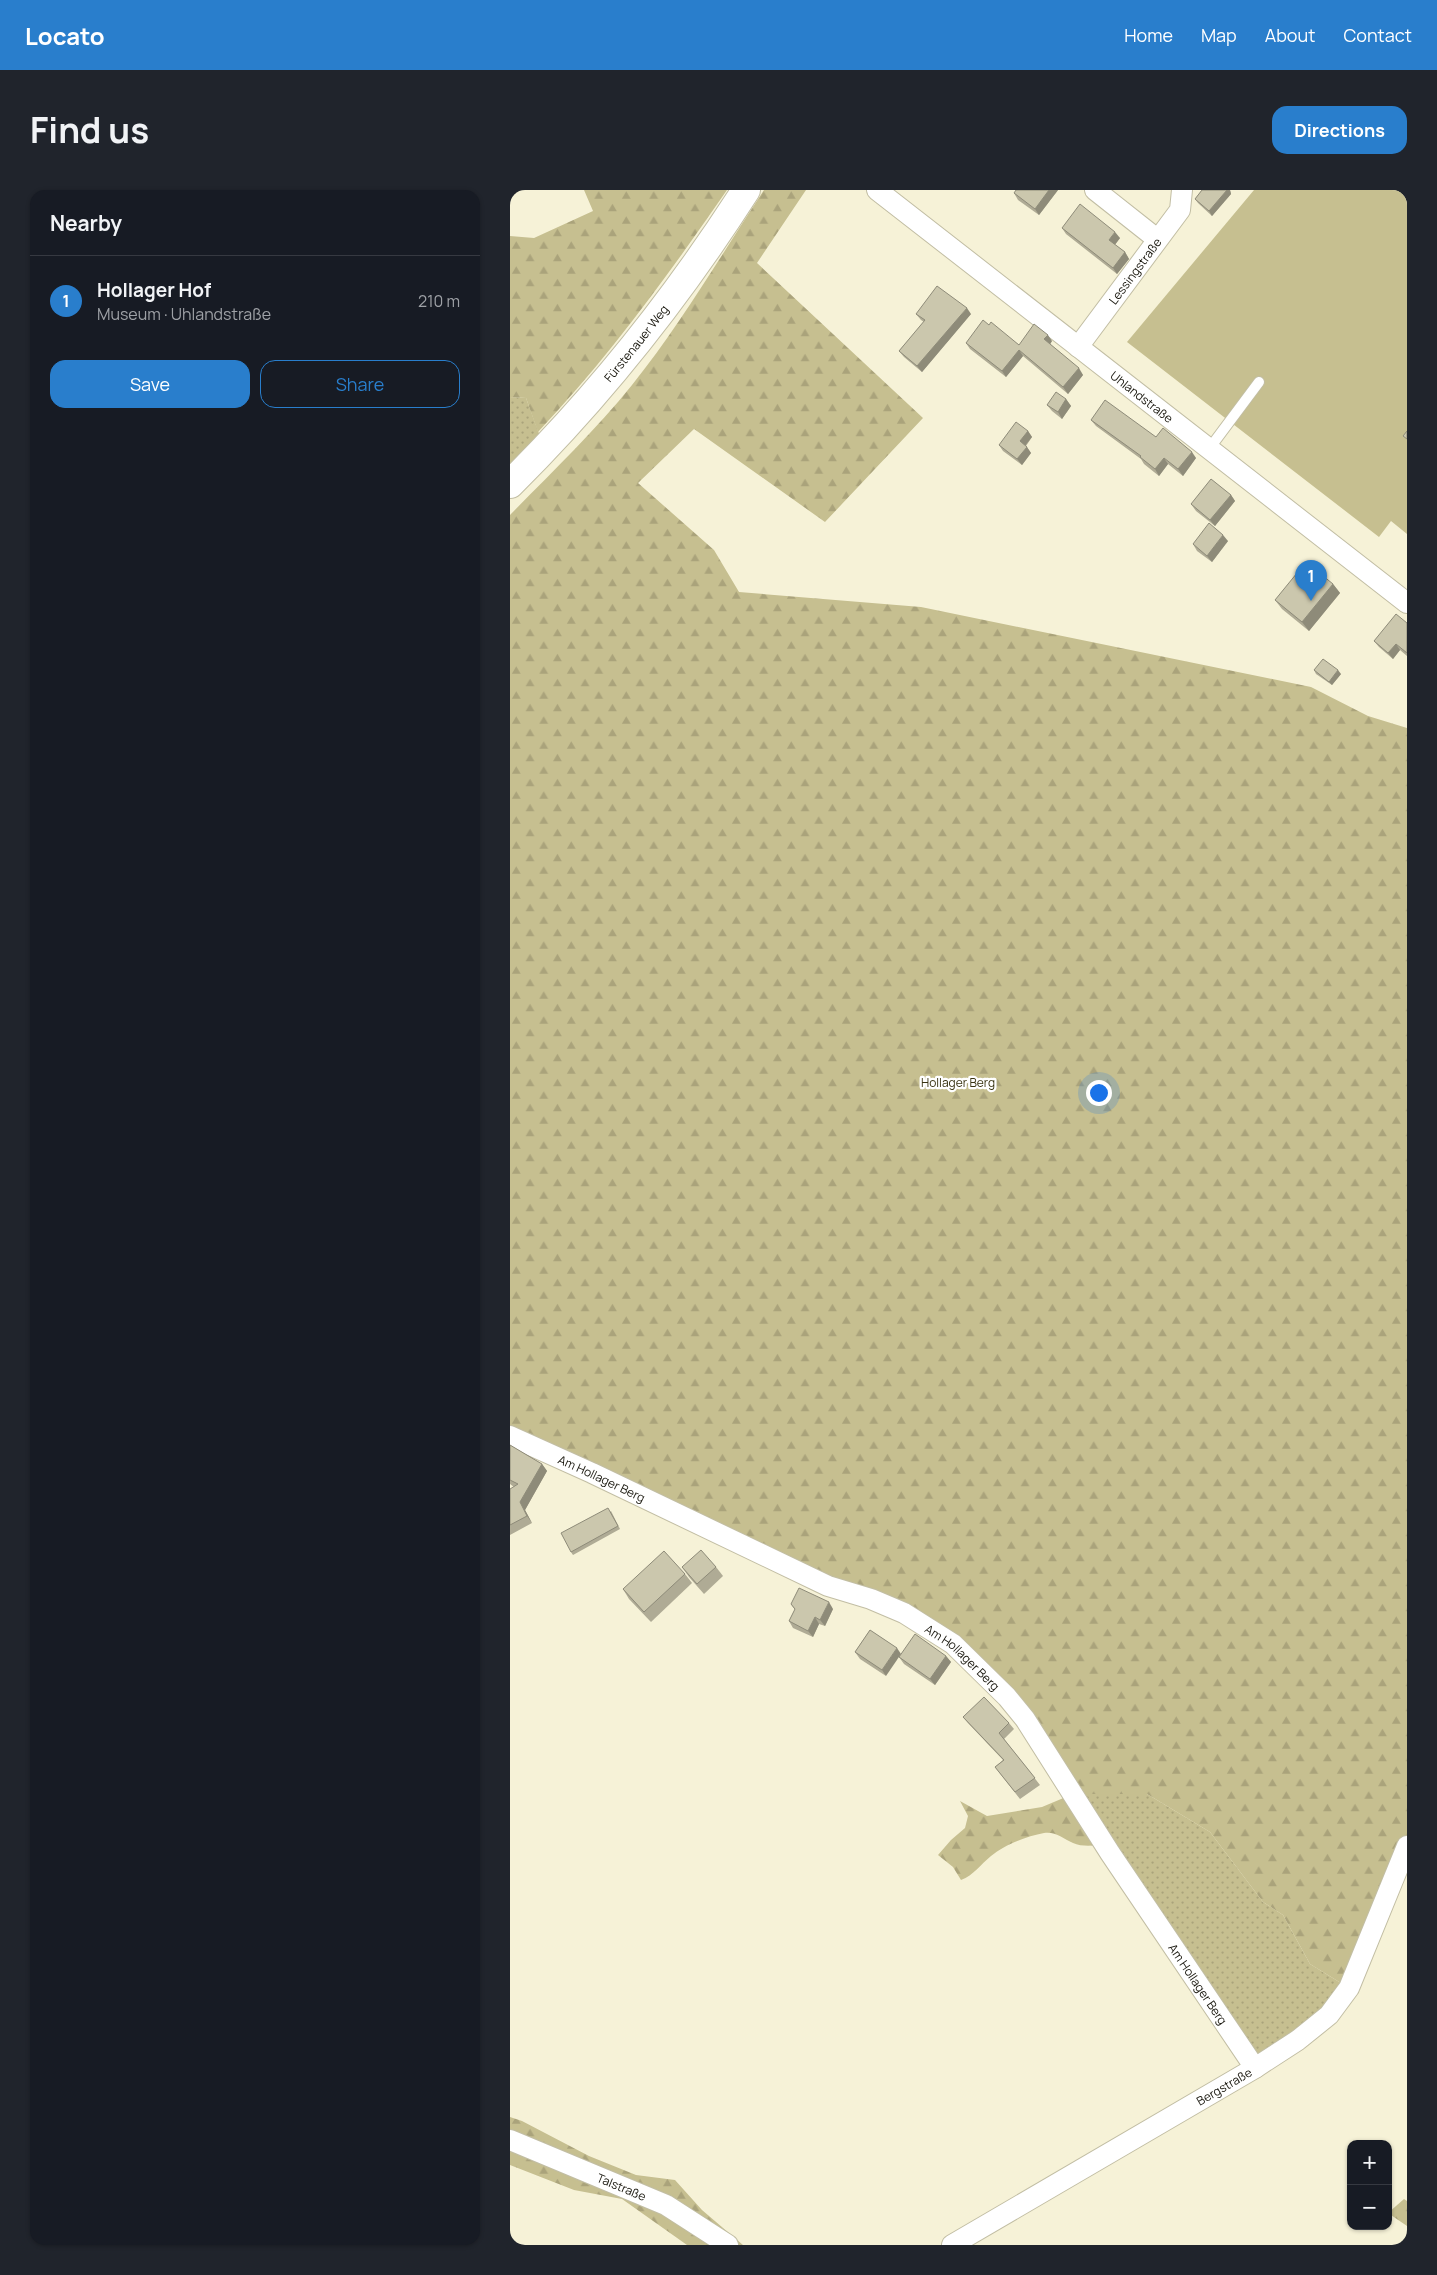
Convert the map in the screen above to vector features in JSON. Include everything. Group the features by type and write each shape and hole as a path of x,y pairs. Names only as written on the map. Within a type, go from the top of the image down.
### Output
{"street":[{"name":"Fürstenauer Weg","path":"510,484 565,429 644,336 746,190"},
{"name":"Uhlandstraße","path":"877,190 1407,603"},
{"path":"1095,190 1157,239"},
{"name":"Lessingstraße","path":"1078,347 1180,210 1182,190"},
{"name":"Am Hollager Berg","path":"510,1436 601,1477 828,1586 871,1599 904,1613 952,1644 1007,1696 1025,1719 1110,1853 1255,2068"},
{"name":"Bergstraße","path":"952,2245 1255,2068 1298,2040 1329,2015 1349,1988 1407,1846"},
{"name":"Talstraße","path":"510,2140 666,2205 728,2245"}],"lane":[{"path":"1209,449 1259,382"}],"green space":[{"path":"584,190 727,190 683,253 614,345 538,432 526,398 510,397 510,236 534,238 593,211"},
{"name":"Hollager Berg","path":"764,190 806,190 757,263 923,418 825,522 694,429 638,483 714,550 739,592 921,607 1311,687 1368,716 1407,728 1407,1846 1349,1988 1310,1964 1283,1915 1263,1902 1210,1832 1147,1794 1074,1794 1104,1844 1080,1845 1052,1833 1037,1834 1002,1848 973,1873 961,1880 953,1867 938,1855 965,1828 968,1816 960,1801 987,1816 1042,1807 1073,1794 953,1644 510,1437 510,515 588,435 618,402 650,362 684,314"},
{"path":"1254,190 1407,190 1407,534 1391,521 1379,537 1127,342"},
{"path":"510,397 526,398 545,450 510,484"},
{"path":"1073,1794 1147,1794 1210,1832 1263,1902 1283,1915 1310,1964 1349,1988 1255,2068"},
{"path":"510,2117 522,2121 589,2156 636,2175 675,2180 702,2210 743,2245 687,2245 622,2199 574,2190 510,2165"},
{"path":"1404,2199 1407,2201 1407,2226 1392,2216 1392,2210"}],"building":[{"path":"1016,190 1049,190 1035,209 1014,193"},
{"path":"1202,190 1227,190 1209,211 1195,199"},
{"path":"1080,204 1115,232 1109,240 1125,252 1113,268 1062,228"},
{"path":"937,286 967,308 917,366 899,351 925,320 916,314"},
{"path":"983,320 989,325 991,322 1019,345 1034,324 1048,335 1044,339 1079,368 1063,387 1019,350 1002,371 966,343"},
{"path":"1056,392 1066,399 1058,412 1047,405"},
{"path":"1105,400 1156,437 1163,428 1192,452 1178,469 1164,458 1155,469 1141,456 1091,420"},
{"path":"1016,422 1028,431 1020,441 1027,447 1017,459 999,445"},
{"path":"1407,431 1407,439 1403,436"},
{"path":"1211,479 1231,495 1210,520 1191,504"},
{"path":"1209,523 1223,535 1207,556 1193,544"},
{"path":"1306,562 1333,584 1302,622 1275,600"},
{"path":"1396,614 1407,623 1407,653 1396,644 1388,653 1374,641"},
{"path":"1323,659 1338,670 1329,682 1314,670"},
{"path":"510,1445 542,1464 520,1502 527,1516 510,1525 510,1489 518,1484 510,1480"},
{"path":"608,1508 618,1526 571,1552 561,1533"},
{"path":"701,1550 716,1567 697,1584 682,1567"},
{"path":"664,1551 685,1574 644,1612 623,1589"},
{"path":"799,1588 829,1602 820,1620 815,1617 808,1631 789,1621 795,1609 791,1604"},
{"path":"870,1630 897,1648 882,1670 855,1652"},
{"path":"915,1634 946,1656 930,1679 899,1657"},
{"path":"984,1697 1009,1723 999,1733 1035,1778 1015,1792 995,1767 1004,1760 963,1717"}],"place":[{"name":"Hollager Hof","path":"1311,601"}]}
